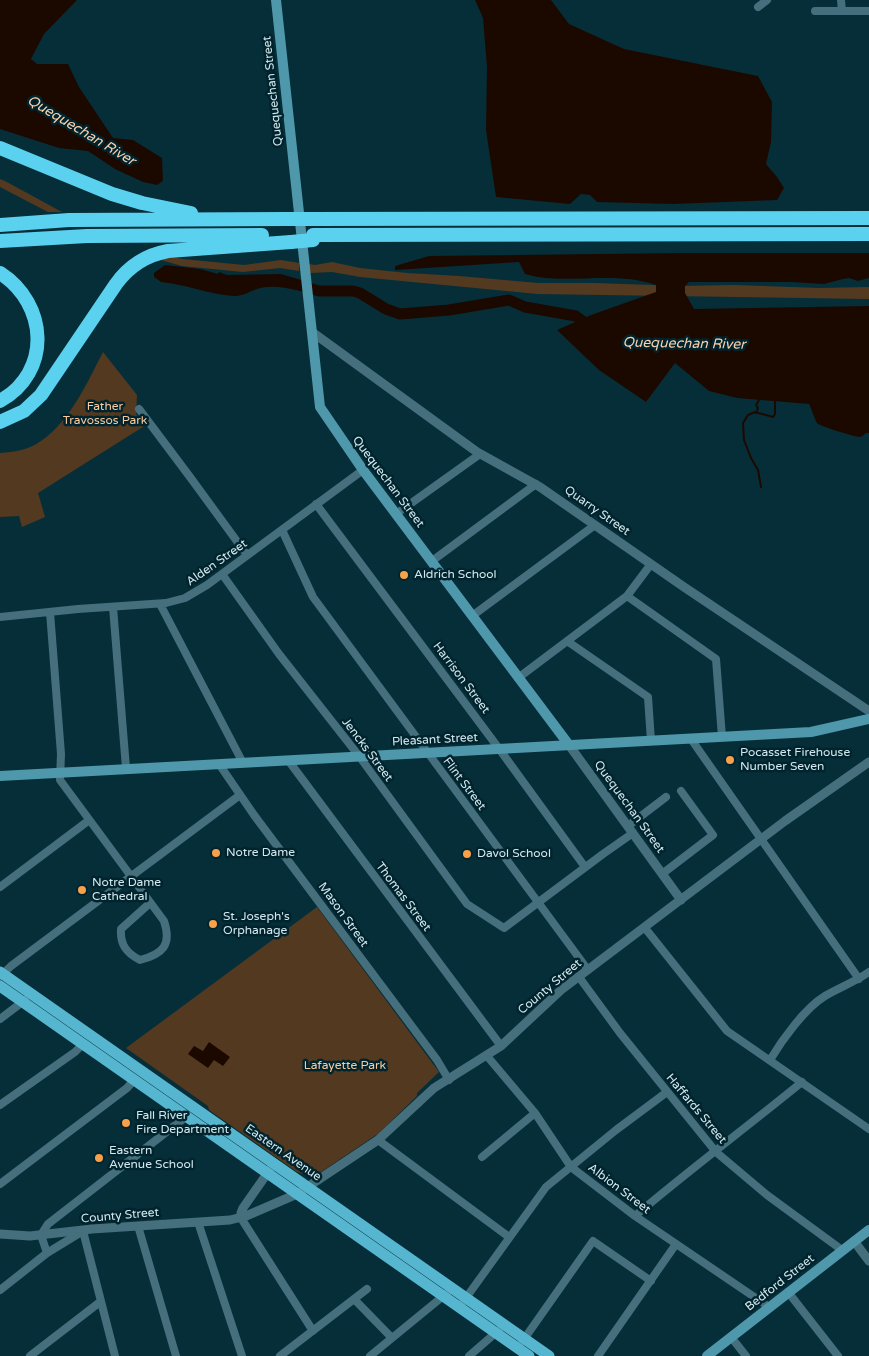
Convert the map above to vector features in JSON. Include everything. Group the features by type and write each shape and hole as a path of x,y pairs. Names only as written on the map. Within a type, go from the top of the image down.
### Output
{"highway":[{"path":"0,148 72,178 137,202 226,220"},
{"path":"0,225 61,220 869,218"},
{"path":"0,241 111,235 290,238 376,235 869,234"},
{"path":"0,422 24,411 41,395 122,277 144,259 160,253 290,238"},
{"path":"0,273 17,286 28,302 36,321 38,336 36,351 29,372 16,389 0,401"}],"main road":[{"name":"Quequechan Street","path":"276,0 320,408 363,470 569,745"},
{"name":"Pleasant Street","path":"0,776 811,732 869,719"},
{"name":"Eastern Avenue","path":"1,974 33,994 271,1168 297,1194 448,1292"},
{"name":"Eastern Avenue","path":"0,986 187,1116 271,1168 309,1187 463,1303 521,1343 549,1356"},
{"name":"Bedford Street","path":"708,1356 869,1230"},
{"name":"Eastern Avenue","path":"521,1343 529,1356"}],"street":[{"path":"758,8 767,0"},
{"path":"841,0 842,11"},
{"path":"815,12 869,11"},
{"name":"Quarry Street","path":"312,332 480,454 536,484 869,711"},
{"path":"139,409 247,555"},
{"path":"396,514 480,454"},
{"name":"Alden Street","path":"0,617 160,604 189,596 222,574 363,470"},
{"path":"432,561 536,484"},
{"name":"Harrison Street","path":"316,504 585,867"},
{"path":"472,616 596,525"},
{"name":"Flint Street","path":"282,530 313,597 588,970"},
{"path":"518,678 627,596 651,564"},
{"name":"Jencks Street","path":"222,574 359,756 467,904 504,928 538,902"},
{"path":"627,596 716,659 722,737"},
{"path":"160,604 243,763"},
{"path":"113,607 126,768"},
{"path":"50,612 61,754 60,780 130,878 150,902 164,921 168,933 168,941 164,947 154,956 140,960 130,955 124,947 121,928 150,902"},
{"path":"567,641 648,697 651,741"},
{"path":"691,739 860,979"},
{"name":"Quequechan Street","path":"569,745 681,900"},
{"name":"Thomas Street","path":"288,760 501,1046"},
{"name":"County Street","path":"0,1234 19,1236 41,1235 222,1221 241,1218 297,1194 378,1140 425,1096 501,1046 546,1003 588,970 762,839 869,762"},
{"name":"Mason Street","path":"219,764 437,1060 449,1080"},
{"path":"662,874 713,835 681,791"},
{"path":"1,974 240,794"},
{"path":"538,902 585,867 666,797"},
{"path":"0,886 88,821"},
{"path":"645,928 727,1031 869,1129"},
{"path":"770,1060 791,1030 824,996 860,979 869,972"},
{"name":"Haffards Street","path":"578,978 716,1152 767,1195 842,1250"},
{"path":"0,1019 33,994"},
{"path":"0,1105 75,1052 83,1044"},
{"name":"Albion Street","path":"487,1056 535,1113 571,1167 635,1216 769,1308"},
{"path":"0,1184 127,1088 134,1080"},
{"path":"635,1216 802,1082"},
{"path":"463,1303 546,1187 667,1092"},
{"path":"482,1157 535,1113"},
{"path":"47,1253 41,1235 44,1228 50,1222 187,1116"},
{"path":"378,1140 509,1237"},
{"path":"271,1168 243,1208 241,1218 313,1331"},
{"path":"198,1222 242,1356"},
{"path":"138,1226 176,1356"},
{"path":"0,1290 47,1253 83,1231 114,1356"},
{"path":"521,1343 593,1241 651,1281"},
{"path":"854,1241 869,1261"},
{"path":"598,1356 676,1244"},
{"path":"280,1356 367,1289"},
{"path":"370,1356 448,1292"},
{"path":"788,1292 838,1356"},
{"path":"354,1299 392,1338"},
{"path":"30,1356 100,1302"},
{"path":"469,1356 500,1329"},
{"path":"732,1337 746,1356"}],"green space":[{"path":"0,179 62,212 48,212 0,187"},
{"path":"161,254 183,259 244,265 281,260 299,263 299,271 280,268 243,272 182,266 150,257"},
{"path":"332,262 360,268 407,273 538,283 819,288 869,287 869,299 538,294 360,277 332,272 310,273 309,264 315,265"},
{"name":"Father Travossos Park","path":"103,352 137,395 136,414 146,425 38,493 45,517 22,527 19,516 0,517 0,453 31,447 52,432 70,412"},
{"name":"Lafayette Park","path":"317,907 439,1072 379,1133 321,1172 309,1176 297,1172 126,1048"}],"water":[{"path":"0,0 77,0 44,34 31,59 37,64 68,64 79,87 113,138 133,140 162,158 163,181 157,185 143,182 115,169 88,151 59,148 0,129"},
{"path":"475,0 551,0 569,24 624,49 758,76 772,102 771,142 766,164 784,188 777,200 673,204 597,202 590,195 581,194 570,204 496,197 486,130 487,67 483,18"},
{"path":"869,253 869,278 858,281 849,278 824,284 792,282 689,282 685,286 685,293 694,309 869,306 869,433 857,437 819,424 809,404 737,398 709,391 675,363 646,402 599,370 557,330 591,315 656,292 656,285 623,279 557,279 541,277 525,274 519,262 395,270 395,266 429,256"},
{"path":"165,265 200,269 218,274 219,272 227,275 280,274 296,280 296,290 271,287 257,289 238,296 217,294 161,282 154,277 154,273"},
{"path":"209,1042 230,1057 223,1066 214,1060 208,1068 188,1054 194,1046 203,1051"}],"waterway":[{"name":"Quequechan River","path":"282,280 319,291 353,291 360,293 386,309 400,314 449,310 509,300 525,307 576,316 593,329"},
{"path":"756,413 758,408 756,405 759,400"},
{"path":"761,487 758,470 744,440 743,423 748,415 755,412 773,417 775,414 775,401"}],"place":[{"name":"Aldrich School","path":"404,575"},
{"name":"Pocasset Firehouse Number Seven","path":"730,760"},
{"name":"Notre Dame","path":"216,853"},
{"name":"Davol School","path":"467,854"},
{"name":"Notre Dame Cathedral","path":"82,890"},
{"name":"St. Joseph's Orphanage","path":"213,924"},
{"name":"Fall River Fire Department","path":"126,1123"},
{"name":"Eastern Avenue School","path":"99,1158"}]}
